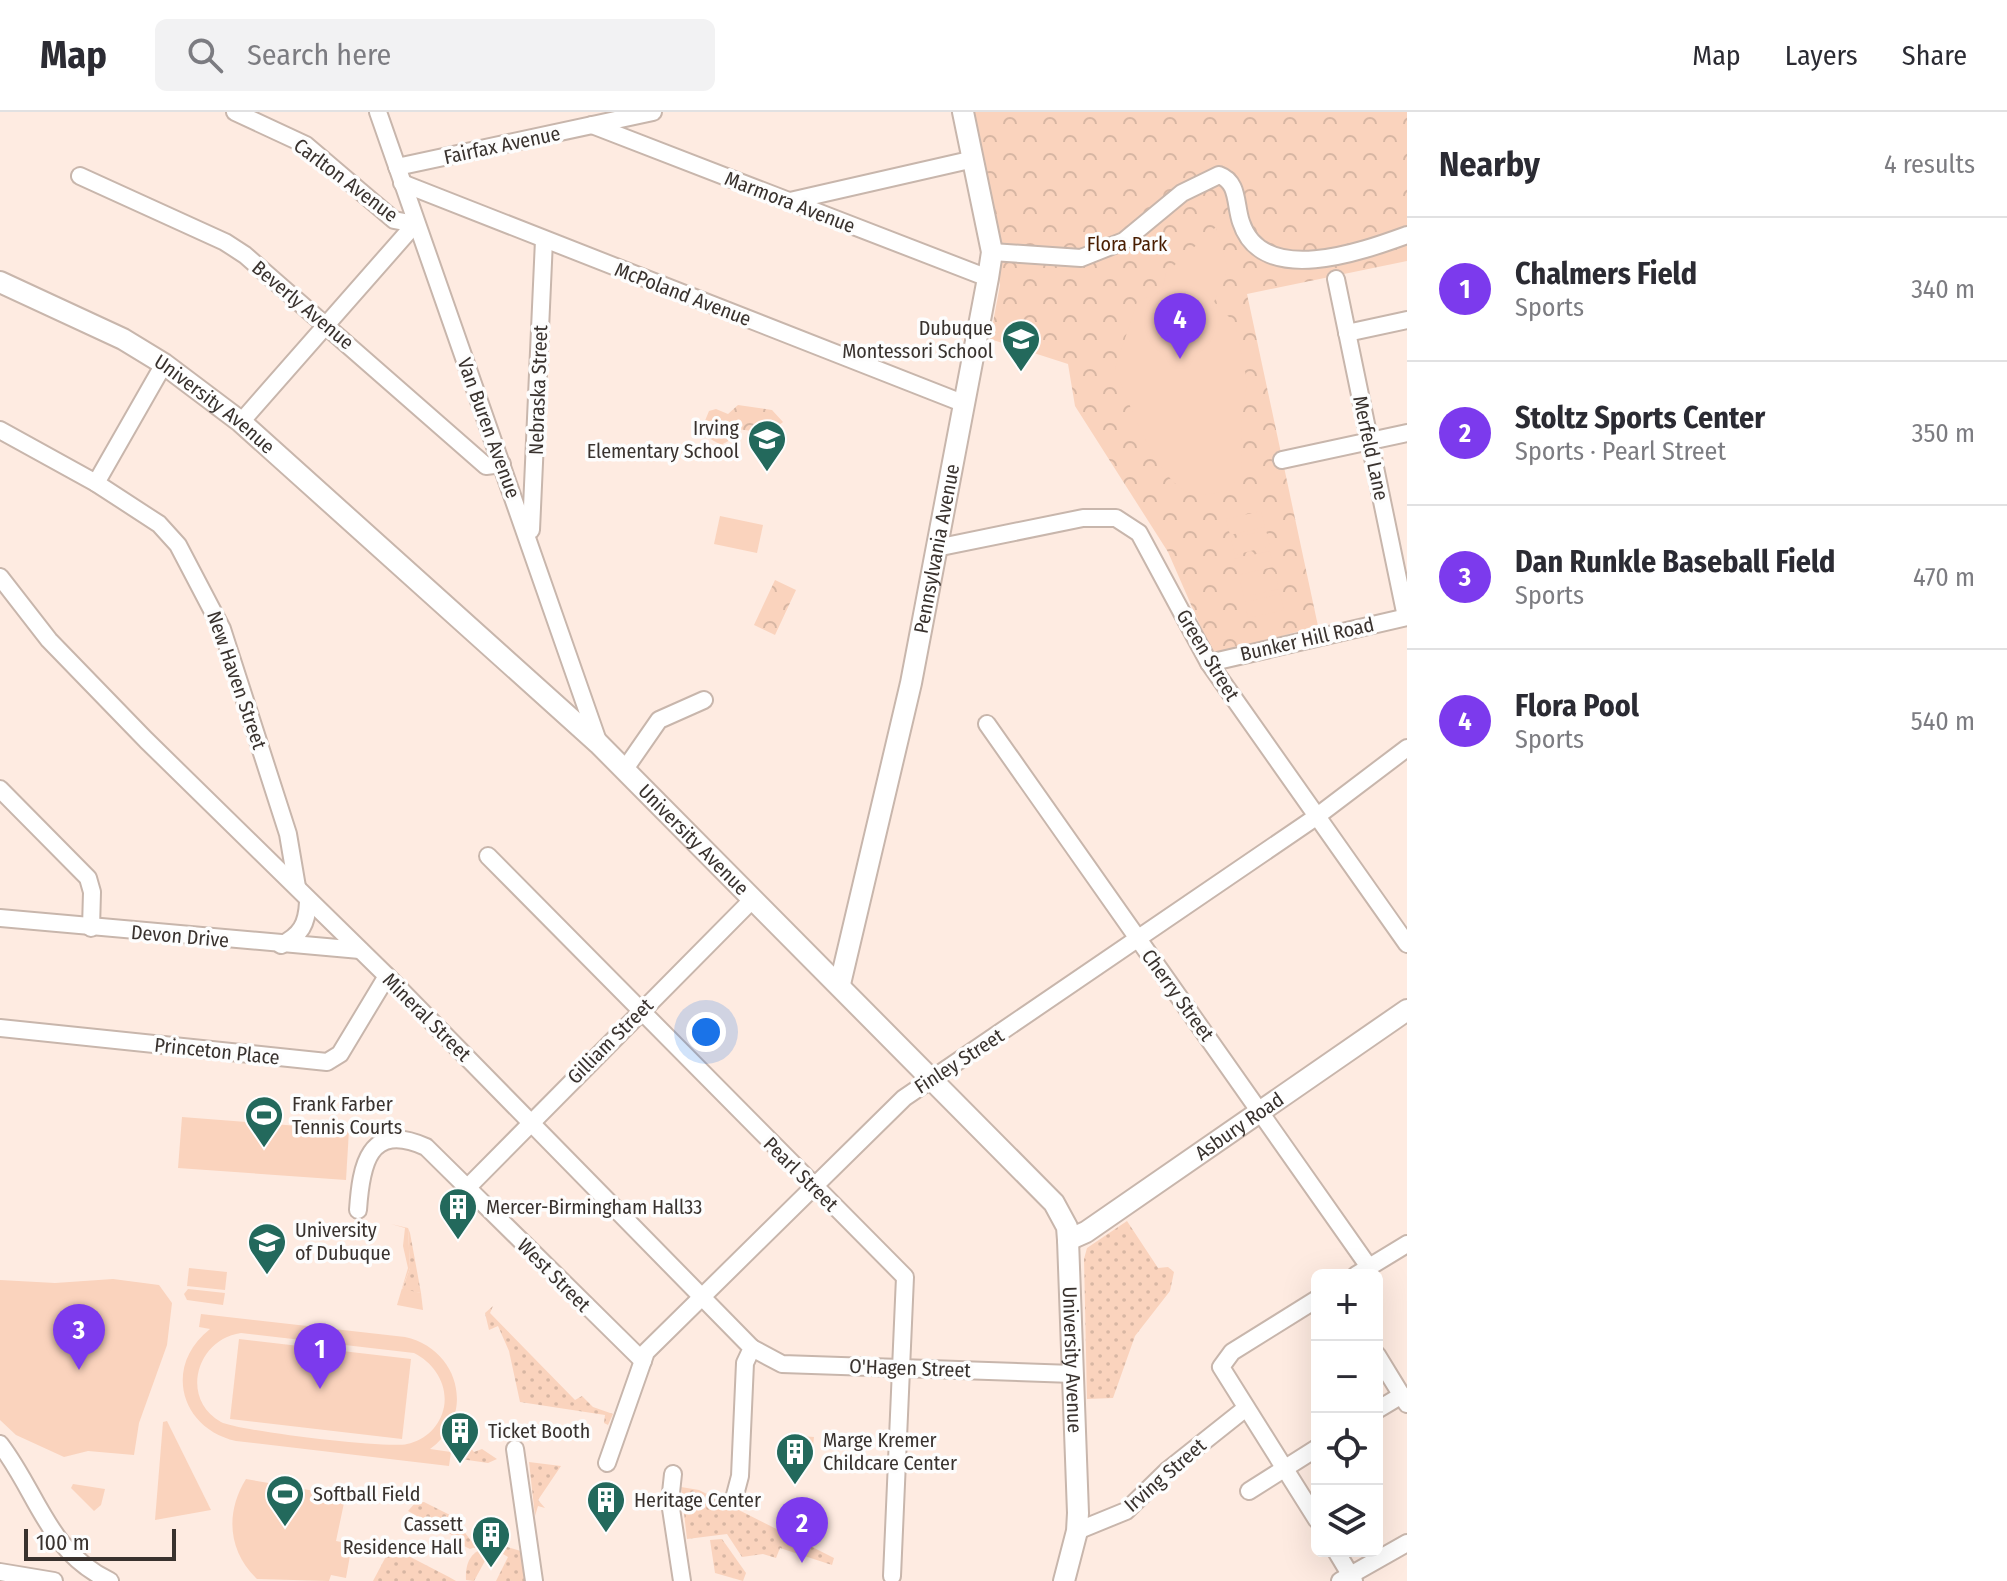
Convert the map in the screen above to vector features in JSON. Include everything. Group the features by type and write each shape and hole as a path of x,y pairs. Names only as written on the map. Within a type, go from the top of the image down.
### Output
{"main road":[{"name":"Pennsylvania Avenue","path":"840,984 911,683 992,252 963,112"},
{"name":"University Avenue","path":"0,282 83,317 164,364 241,422 599,744 1054,1203 1066,1225 1068,1240 1073,1374 1077,1531 1064,1581"},
{"name":"Asbury Road","path":"1068,1240 1086,1232 1407,1010"}],"street":[{"name":"Carlton Avenue","path":"235,112 306,145 394,220 415,224"},
{"name":"Van Buren Avenue","path":"378,112 415,224 531,540 599,744"},
{"name":"Fairfax Avenue","path":"400,175 653,112"},
{"name":"Marmora Avenue","path":"592,125 988,278"},
{"path":"788,202 974,159"},
{"name":"McPoland Avenue","path":"400,175 544,240 965,404"},
{"path":"992,252 1081,258 1124,241 1161,208 1213,175 1224,176 1232,184 1241,223 1253,244 1279,258 1328,257 1370,248 1407,235"},
{"name":"Beverly Avenue","path":"80,176 225,242 326,323 486,466 502,464"},
{"path":"241,422 415,224"},
{"name":"Nebraska Street","path":"531,540 544,240"},
{"name":"Merfeld Lane","path":"1336,279 1407,617"},
{"path":"1347,333 1407,320"},
{"path":"96,483 164,364"},
{"name":"New Haven Street","path":"0,430 96,483 159,524 178,545 204,589 222,629 284,820 297,887"},
{"path":"1282,460 1407,433"},
{"name":"Green Street","path":"936,548 1083,518 1116,518 1139,533 1209,663 1407,944"},
{"name":"Mineral Street","path":"0,577 70,662 297,887 308,902 387,976 752,1348"},
{"name":"Bunker Hill Road","path":"1209,663 1407,617"},
{"path":"625,769 644,736 659,720 666,714 704,700"},
{"name":"Cherry Street","path":"987,724 1137,939 1204,1028 1361,1269"},
{"name":"Finley Street","path":"607,1463 646,1352 904,1098 921,1084 935,1080 1316,817 1407,748"},
{"path":"0,789 88,878 92,892 91,928"},
{"name":"Pearl Street","path":"488,856 905,1277 907,1288 892,1576"},
{"name":"Gilliam Street","path":"469,1186 753,899"},
{"path":"280,946 295,938 304,926 308,902"},
{"name":"Devon Drive","path":"0,918 280,946 360,950"},
{"name":"Princeton Place","path":"0,1028 327,1062 340,1054 387,976"},
{"name":"West Street","path":"358,1210 363,1162 372,1150 391,1140 426,1147 469,1186 643,1361"},
{"path":"1365,1269 1407,1244"},
{"path":"1311,1303 1222,1361 1223,1373 1311,1510"},
{"path":"735,1495 740,1476 745,1363 752,1348"},
{"name":"O'Hagen Street","path":"752,1348 782,1364 1073,1374"},
{"path":"1383,1365 1404,1399 1383,1408"},
{"name":"Irving Street","path":"1077,1531 1126,1511 1168,1470 1246,1408"},
{"path":"0,1444 61,1545 77,1561 110,1581"},
{"path":"515,1449 534,1581"},
{"path":"1249,1491 1311,1452"},
{"path":"673,1474 670,1502 682,1581"},
{"path":"1339,1557 1348,1579 1407,1543"},
{"path":"0,1572 54,1581"}],"green space":[{"name":"Flora Park","path":"974,112 1407,112 1407,261 1247,294 1318,626 1213,655 1168,552 1075,406 1068,364 990,339 1000,285 985,169"},
{"path":"1216,227 1228,269 1214,302 1235,323 1247,381 1241,427 1242,467 1231,490 1193,494 1180,488 1156,459 1115,369 1137,302 1162,291 1166,273"},
{"path":"738,405 772,410 783,422 769,433 737,429 735,437 721,445 700,433 709,411 716,409 728,414"},
{"path":"1261,511 1265,527 1230,535 1226,519"},
{"path":"720,516 763,525 757,553 714,544"},
{"path":"1266,530 1270,546 1235,555 1231,539"},
{"path":"1270,551 1273,567 1238,575 1234,559"},
{"path":"1275,572 1279,589 1244,597 1240,581"},
{"path":"775,580 796,590 775,635 754,625"},
{"path":"1280,594 1284,610 1248,618 1245,602"},
{"name":"Frank Farber Tennis Courts","path":"182,1117 349,1130 346,1180 178,1168"},
{"path":"1127,1221 1158,1268 1168,1267 1174,1272 1170,1291 1135,1336 1113,1398 1087,1399 1084,1259 1087,1248"},
{"path":"391,1224 408,1228 410,1268 402,1289 421,1293 423,1310 397,1305 408,1268 403,1246 405,1228"},
{"path":"408,1228 421,1293 402,1290 410,1268"},
{"path":"189,1268 227,1272 225,1290 187,1286"},
{"path":"113,1279 159,1285 172,1303 167,1345 139,1423 134,1455 88,1451 64,1457 16,1435 0,1420 0,1280 55,1283"},
{"path":"188,1289 225,1293 223,1305 187,1300 184,1294"},
{"path":"493,1306 490,1313 575,1400 582,1396 593,1407 613,1414 608,1425 604,1423 605,1415 520,1402 509,1351 498,1326 489,1330 485,1313"},
{"path":"201,1314 405,1337 424,1344 439,1355 455,1385 457,1402 453,1419 444,1435 430,1449 451,1452 449,1466 236,1441 217,1434 191,1410 184,1394 186,1360 195,1344 210,1329 199,1327","holes":["241,1333 414,1353 428,1362 438,1375 445,1398 436,1426 426,1436 407,1444 344,1442 233,1426 208,1412 200,1399 197,1385 204,1357 213,1346"]},
{"path":"239,1339 411,1359 402,1439 230,1419"},
{"path":"167,1421 211,1510 155,1520 163,1422"},
{"path":"788,1435 814,1437 812,1454 789,1449"},
{"path":"456,1437 462,1437 474,1452 482,1449 497,1459 488,1463 454,1458"},
{"path":"529,1462 561,1466 538,1500 545,1508 538,1506 535,1516"},
{"name":"Softball Field","path":"246,1479 338,1495 344,1503 336,1541 352,1544 346,1578 331,1575 329,1581 257,1579 240,1556 233,1531 235,1505"},
{"path":"73,1484 105,1489 101,1505 94,1511 71,1488"},
{"path":"681,1487 699,1490 834,1558 832,1565 780,1548 776,1558 763,1554 742,1557 727,1534 687,1539"},
{"path":"424,1502 452,1516 476,1547 470,1549 462,1545 463,1541 408,1511 415,1503"},
{"path":"722,1539 746,1573 743,1581 715,1573 710,1540"},
{"path":"391,1547 449,1577 456,1581 373,1581"},
{"path":"490,1547 474,1581 466,1580 470,1558"},
{"path":"507,1547 521,1551 526,1581 496,1581 508,1557 503,1554"}],"place":[{"name":"Flora Pool","path":"1180,359"},
{"name":"Dubuque Montessori School","path":"1021,373"},
{"name":"Irving Elementary School","path":"767,473"},
{"name":"Frank Farber Tennis Courts","path":"264,1149"},
{"name":"Mercer-Birmingham Hall33","path":"458,1241"},
{"name":"University of Dubuque","path":"267,1276"},
{"name":"Dan Runkle Baseball Field","path":"79,1370"},
{"name":"Chalmers Field","path":"320,1389"},
{"name":"Ticket Booth","path":"460,1465"},
{"name":"Marge Kremer Childcare Center","path":"795,1486"},
{"name":"Softball Field","path":"285,1528"},
{"name":"Heritage Center","path":"606,1534"},
{"name":"Stoltz Sports Center","path":"802,1563"},
{"name":"Cassett Residence Hall","path":"491,1569"}]}
